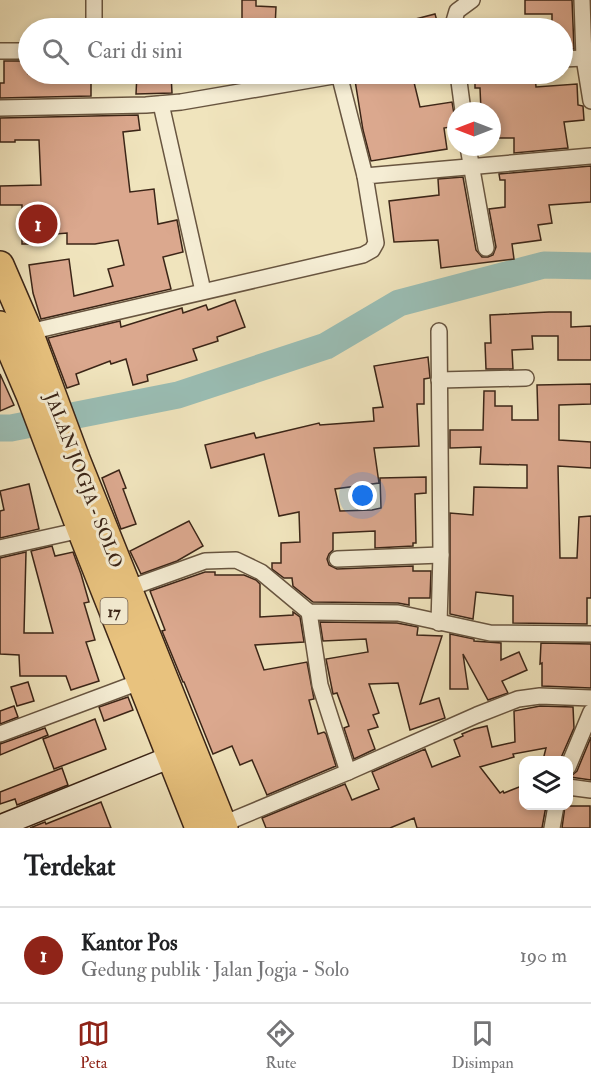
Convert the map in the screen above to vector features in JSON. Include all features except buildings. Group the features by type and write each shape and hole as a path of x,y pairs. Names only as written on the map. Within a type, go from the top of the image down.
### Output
{"highway":[{"name":"JALAN JOGJA - SOLO","path":"0,265 29,332 40,393"},
{"name":"JALAN JOGJA - SOLO","path":"0,326 40,393 66,462 127,589 182,752 215,827"},
{"name":"JALAN JOGJA - SOLO","path":"66,462 81,530 142,681 182,752"}],"main road":[{"path":"0,826 182,752"}],"street":[{"path":"94,0 94,18"},
{"path":"455,18 457,11 472,0"},
{"path":"582,0 585,58 591,101"},
{"path":"0,51 18,51"},
{"path":"573,59 585,58"},
{"path":"0,108 161,104 280,84"},
{"path":"29,332 363,255 372,250 376,243 365,176 342,84"},
{"path":"459,84 462,102"},
{"path":"161,104 203,291"},
{"path":"469,156 486,248"},
{"path":"365,176 591,156"},
{"path":"439,331 441,555 439,623"},
{"path":"439,380 526,378"},
{"path":"0,548 81,530"},
{"path":"337,559 441,555"},
{"path":"127,589 205,561 236,560 261,572 309,612 398,613 490,633 591,634"},
{"path":"309,612 320,685 348,772"},
{"path":"0,734 142,681"},
{"path":"215,827 348,772 477,714 518,699 540,696 591,698"},
{"path":"573,756 591,712"},
{"path":"573,787 591,789"},
{"path":"552,828 555,810"}],"waterway":[{"path":"0,428 11,428 178,395 326,346 399,303 544,265 591,266"}],"place":[{"name":"Kantor Pos","path":"38,224"}]}
